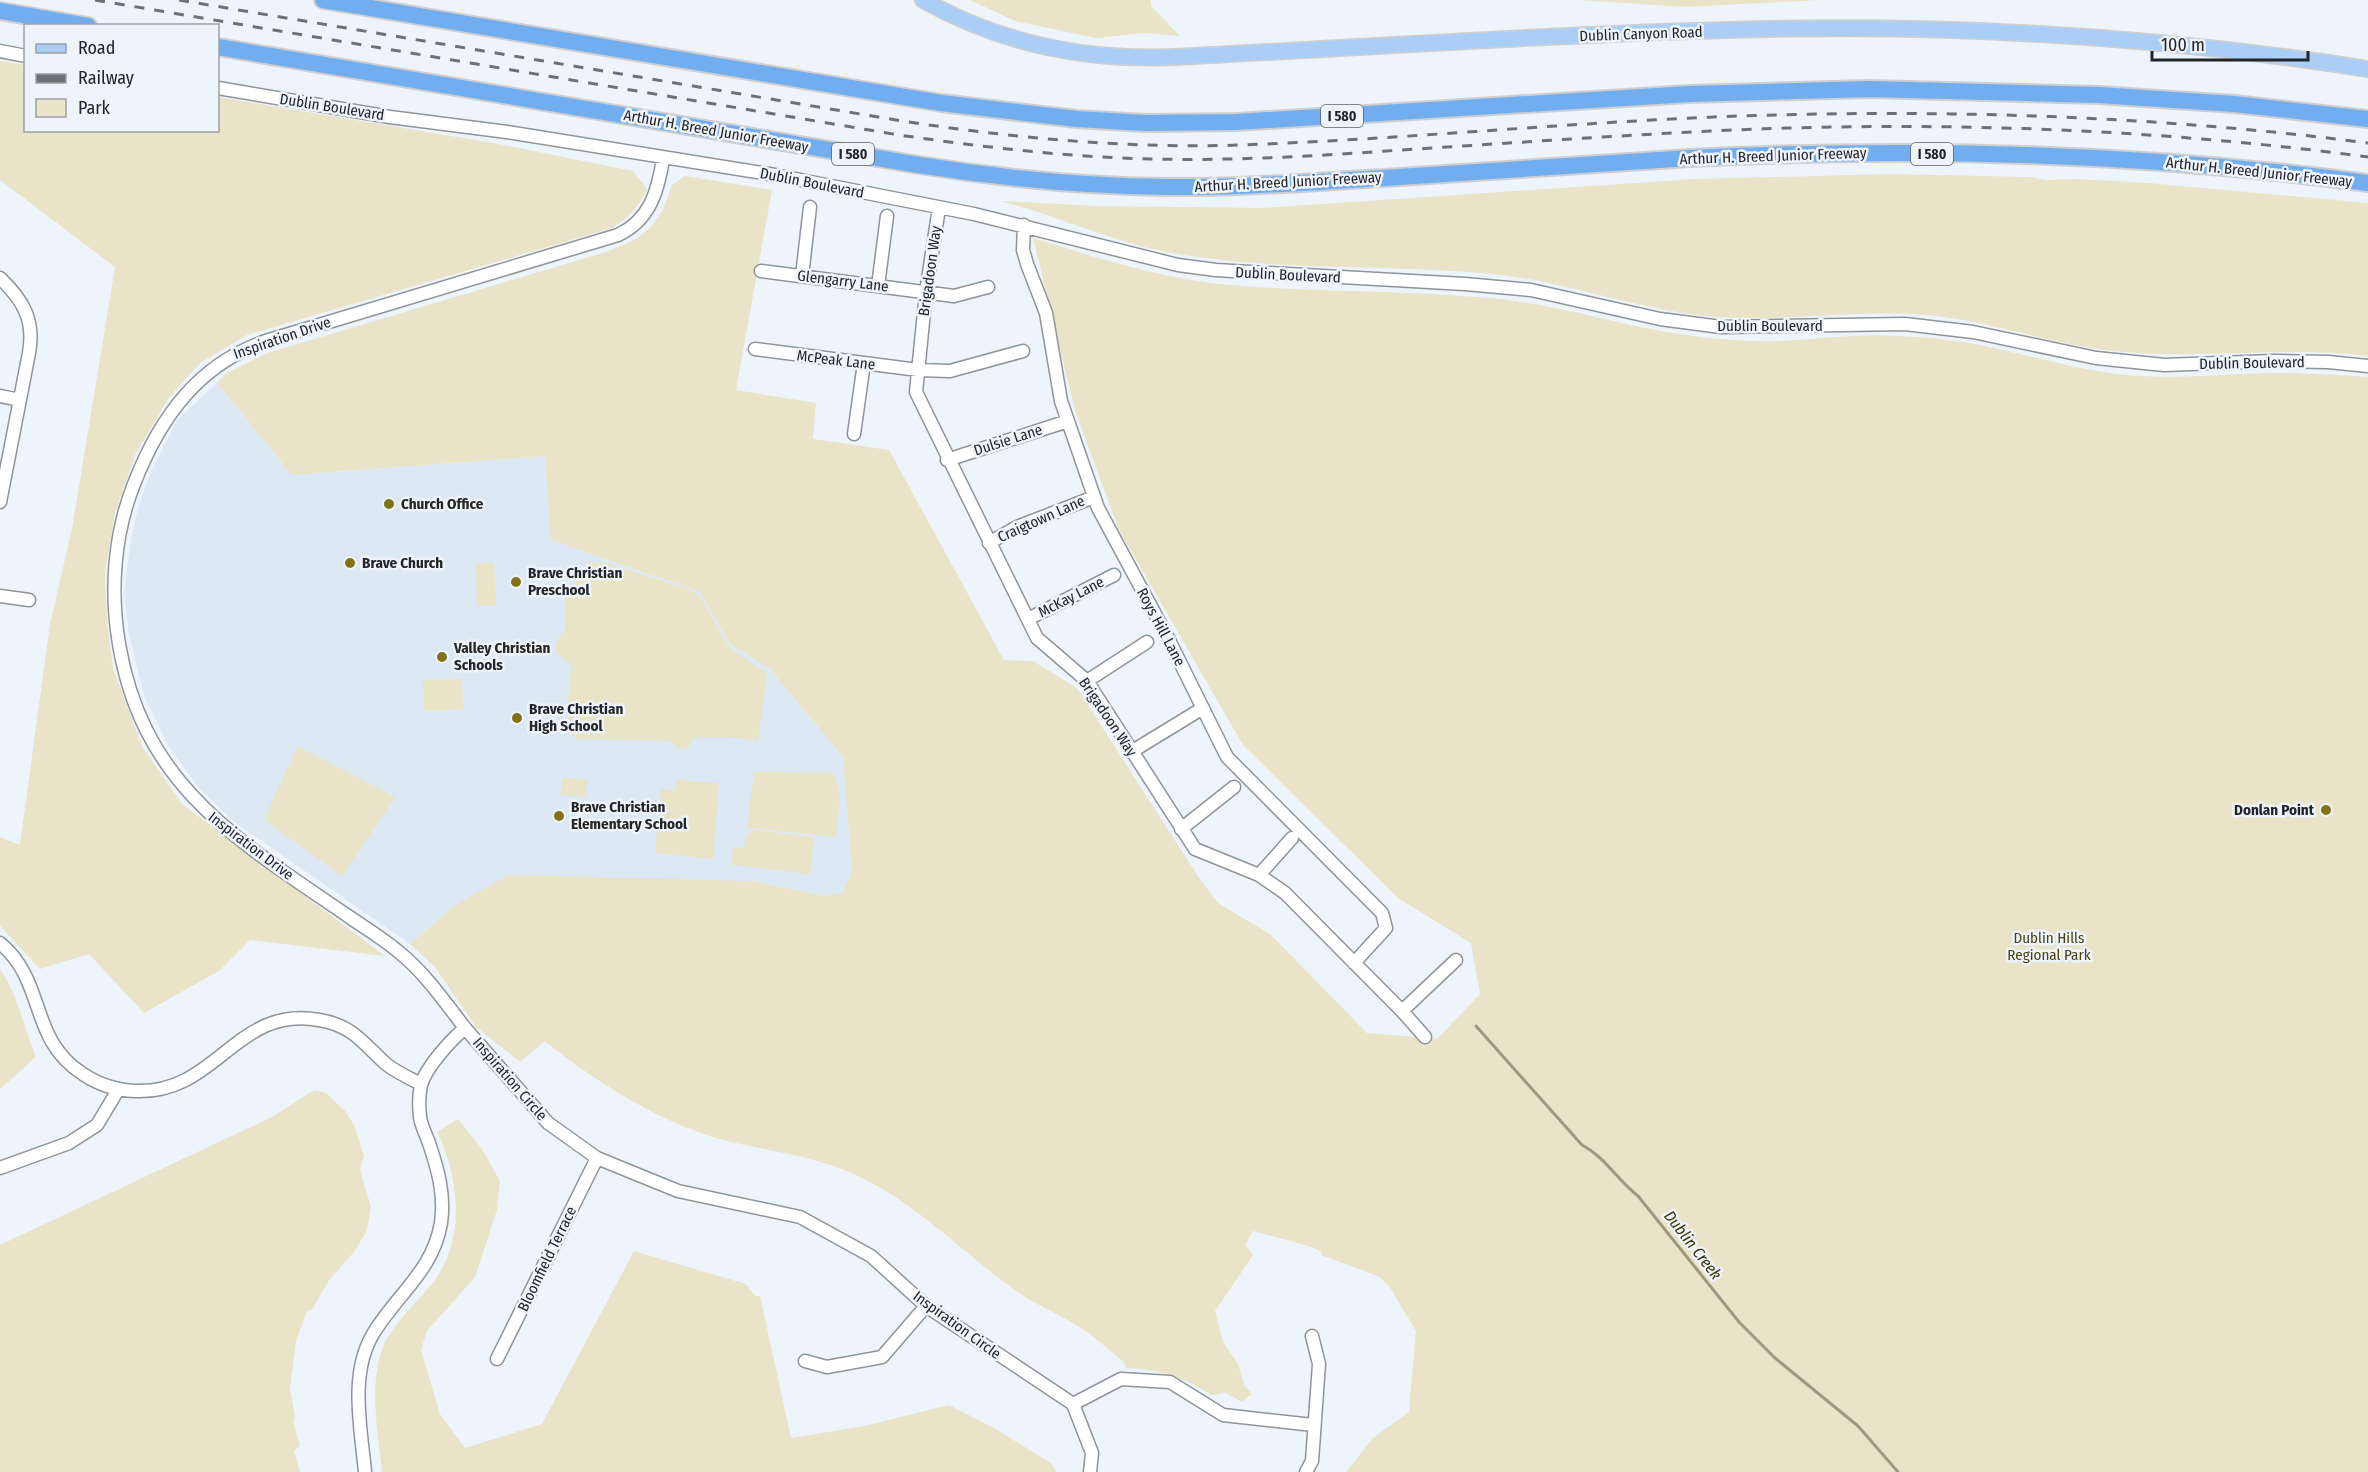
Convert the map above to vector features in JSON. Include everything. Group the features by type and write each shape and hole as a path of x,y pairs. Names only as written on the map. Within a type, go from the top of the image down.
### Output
{"highway":[{"name":"I 580","path":"323,0 941,104 1077,119 1145,123 1236,122 1700,94 1870,89 2110,95 2368,119"},
{"path":"0,11 76,24"},
{"name":"Arthur H. Breed Junior Freeway","path":"219,47 919,165 1008,177 1095,185 1251,186 1684,159 1871,153 2115,160 2214,167 2368,183"}],"main road":[{"name":"Dublin Canyon Road","path":"924,0 967,21 1021,41 1065,51 1113,57 1175,57 1674,33 1861,29 1971,31 2138,41 2368,69"}],"street":[{"path":"0,51 24,56"},
{"name":"Dublin Boulevard","path":"219,88 390,117 507,132 663,159 775,175 1024,225 1178,265 1216,270 1465,284 1531,290 1660,319 1721,327 1905,324 1973,332 2096,358 2164,365 2274,361 2328,362 2368,366"},
{"name":"Inspiration Drive","path":"465,1028 406,958 231,834 203,809 167,765 140,714 128,684 120,650 115,617 114,587 123,519 137,477 163,426 195,384 226,358 269,339 623,232 638,222 651,204 658,187 663,159"},
{"path":"802,276 810,207"},
{"name":"Brigadoon Way","path":"939,208 926,292 916,392 947,460 1037,638 1087,681 1195,849 1259,875 1286,893 1425,1037"},
{"path":"878,286 887,216"},
{"name":"Roys Hill Lane","path":"1024,225 1023,250 1046,314 1056,381 1098,508 1168,638 1227,757 1382,913 1386,928 1354,963"},
{"name":"Glengarry Lane","path":"761,271 954,296 988,286"},
{"path":"0,278 20,299 30,322 31,346 0,502"},
{"name":"McPeak Lane","path":"755,349 918,370 950,371 1023,351"},
{"path":"854,434 864,363"},
{"path":"0,396 20,400"},
{"name":"Dulsie Lane","path":"947,460 1068,421"},
{"name":"Craigtown Lane","path":"989,543 1017,527 1094,496"},
{"name":"McKay Lane","path":"1028,619 1114,574"},
{"path":"0,596 29,600"},
{"path":"1087,681 1147,642"},
{"path":"1131,752 1203,708"},
{"path":"1181,829 1234,787"},
{"path":"1259,875 1292,838"},
{"path":"0,943 19,961 28,978 46,1034 56,1048 71,1066 84,1075 118,1090 147,1091 176,1086 200,1072 262,1026 288,1018 302,1017 333,1022 346,1028 361,1038 387,1065 421,1084 420,1117 441,1185 443,1201 441,1224 428,1260 417,1279 372,1335 365,1354 358,1381 365,1472"},
{"path":"1402,1011 1456,960"},
{"name":"Inspiration Circle","path":"421,1084 454,1038 465,1028 548,1123 597,1158 678,1191 800,1217 871,1256 926,1306 1073,1404"},
{"path":"0,1168 69,1143 97,1125 118,1090"},
{"name":"Bloomfield Terrace","path":"497,1359 597,1158"},
{"path":"805,1361 827,1367 882,1357 926,1306"},
{"path":"1306,1472 1312,1461 1319,1364 1312,1336"},
{"path":"1090,1472 1092,1453 1073,1404 1121,1379 1170,1382 1223,1415 1313,1425"}],"shaded area":[{"name":"Valley Christian Schools","path":"217,383 292,475 545,456 551,540 700,592 730,644 770,669 843,757 852,873 842,893 825,896 753,881 454,906 410,944 234,822 197,786 168,745 144,696 129,635 124,593 131,538 150,473 177,420"}],"green space":[{"path":"970,0 1151,0 1151,6 1180,36 1145,33 1096,38 1015,21"},
{"path":"1579,0 1820,0 1686,7"},
{"path":"0,61 24,65 24,132 219,132 219,97 499,144 633,171 647,189 633,212 612,228 247,335 200,363 168,399 136,453 115,513 105,572 107,623 113,668 142,746 182,804 385,956 250,940 219,971 144,1013 89,954 40,969 0,926 0,837 20,845 50,624 72,529 115,267 0,180"},
{"path":"1892,174 2030,177 2045,180 2078,179 2149,183 2368,203 2368,356 2307,352 2155,354 2125,352 2075,345 1977,323 1927,315 1871,314 1760,318 1704,316 1651,307 1519,277 1451,271 1288,265 1166,252 1124,241 1000,201 1095,206 1264,208 1695,179"},
{"name":"Dublin Hills Regional Park","path":"685,176 772,190 736,390 816,403 813,439 889,450 1004,660 1033,661 1077,688 1199,878 1218,903 1270,934 1367,1033 1437,1039 1480,994 1471,943 1398,898 1243,745 1119,530 1075,410 1033,238 1130,267 1205,282 1265,288 1508,300 1677,334 1711,338 1772,341 1868,335 1908,336 1974,344 2084,368 2136,376 2176,377 2273,373 2368,377 2368,1472 1346,1472 1373,1438 1409,1412 1416,1331 1389,1286 1378,1276 1321,1255 1321,1252 1312,1247 1253,1231 1245,1245 1253,1255 1215,1311 1223,1342 1238,1364 1244,1385 1252,1394 1242,1402 1226,1393 1211,1395 1191,1383 1170,1375 1126,1368 1124,1362 1090,1334 1015,1290 915,1211 872,1183 835,1166 731,1142 682,1126 609,1087 545,1041 520,1062 476,1027 435,967 410,944 454,906 508,875 753,881 825,896 842,893 852,873 843,757 770,669 730,644 700,592 551,540 545,456 292,475 217,383 225,374 267,353 609,251 636,239 650,228 663,210 672,185"},
{"path":"589,562 607,563 691,590 703,601 728,645 767,673 758,741 728,737 696,737 687,749 678,748 669,741 576,739 566,727 571,665 556,652 556,641 565,630 566,596"},
{"path":"475,563 494,563 496,605 477,606"},
{"path":"462,679 463,709 424,711 423,680"},
{"path":"297,746 395,797 342,876 264,820"},
{"path":"754,772 834,773 840,797 836,837 747,828"},
{"path":"562,778 587,780 585,797 560,795"},
{"path":"676,780 719,783 713,859 655,853 661,789 675,791"},
{"path":"754,830 814,837 810,874 731,865 733,847 744,848 746,835"},
{"path":"0,969 16,1001 36,1057 0,1089"},
{"path":"314,1090 326,1093 346,1112 355,1127 364,1156 360,1170 371,1207 367,1230 354,1252 329,1280 312,1310 307,1311 296,1341 290,1388 295,1418 293,1421 300,1446 294,1451 300,1472 0,1472 0,1245 272,1117"},
{"path":"458,1119 482,1149 500,1181 497,1210 475,1277 427,1331 421,1350 440,1414 465,1448 542,1424 634,1251 746,1284 755,1296 760,1296 791,1438 865,1426 949,1405 996,1429 1052,1464 1056,1472 382,1472 375,1394 378,1363 391,1332 432,1284 443,1267 450,1249 455,1229 454,1189 451,1170 437,1132"}],"waterway":[{"name":"Dublin Creek","path":"1476,1026 1582,1145 1605,1162 1638,1196 1739,1322 1775,1358 1858,1426 1898,1472"}],"railway":[{"path":"95,0 899,135 1056,154 1119,158 1275,158 1691,132 1892,126 2131,134 2289,147 2368,157"},
{"path":"179,0 902,121 1029,137 1113,144 1241,145 1614,122 1739,116 1897,113 2054,117 2212,126 2368,143"}],"place":[{"name":"Church Office","path":"389,504"},
{"name":"Brave Church","path":"350,563"},
{"name":"Brave Christian Preschool","path":"516,582"},
{"name":"Valley Christian Schools","path":"442,657"},
{"name":"Brave Christian High School","path":"517,718"},
{"name":"Donlan Point","path":"2326,810"},
{"name":"Brave Christian Elementary School","path":"559,816"}]}
